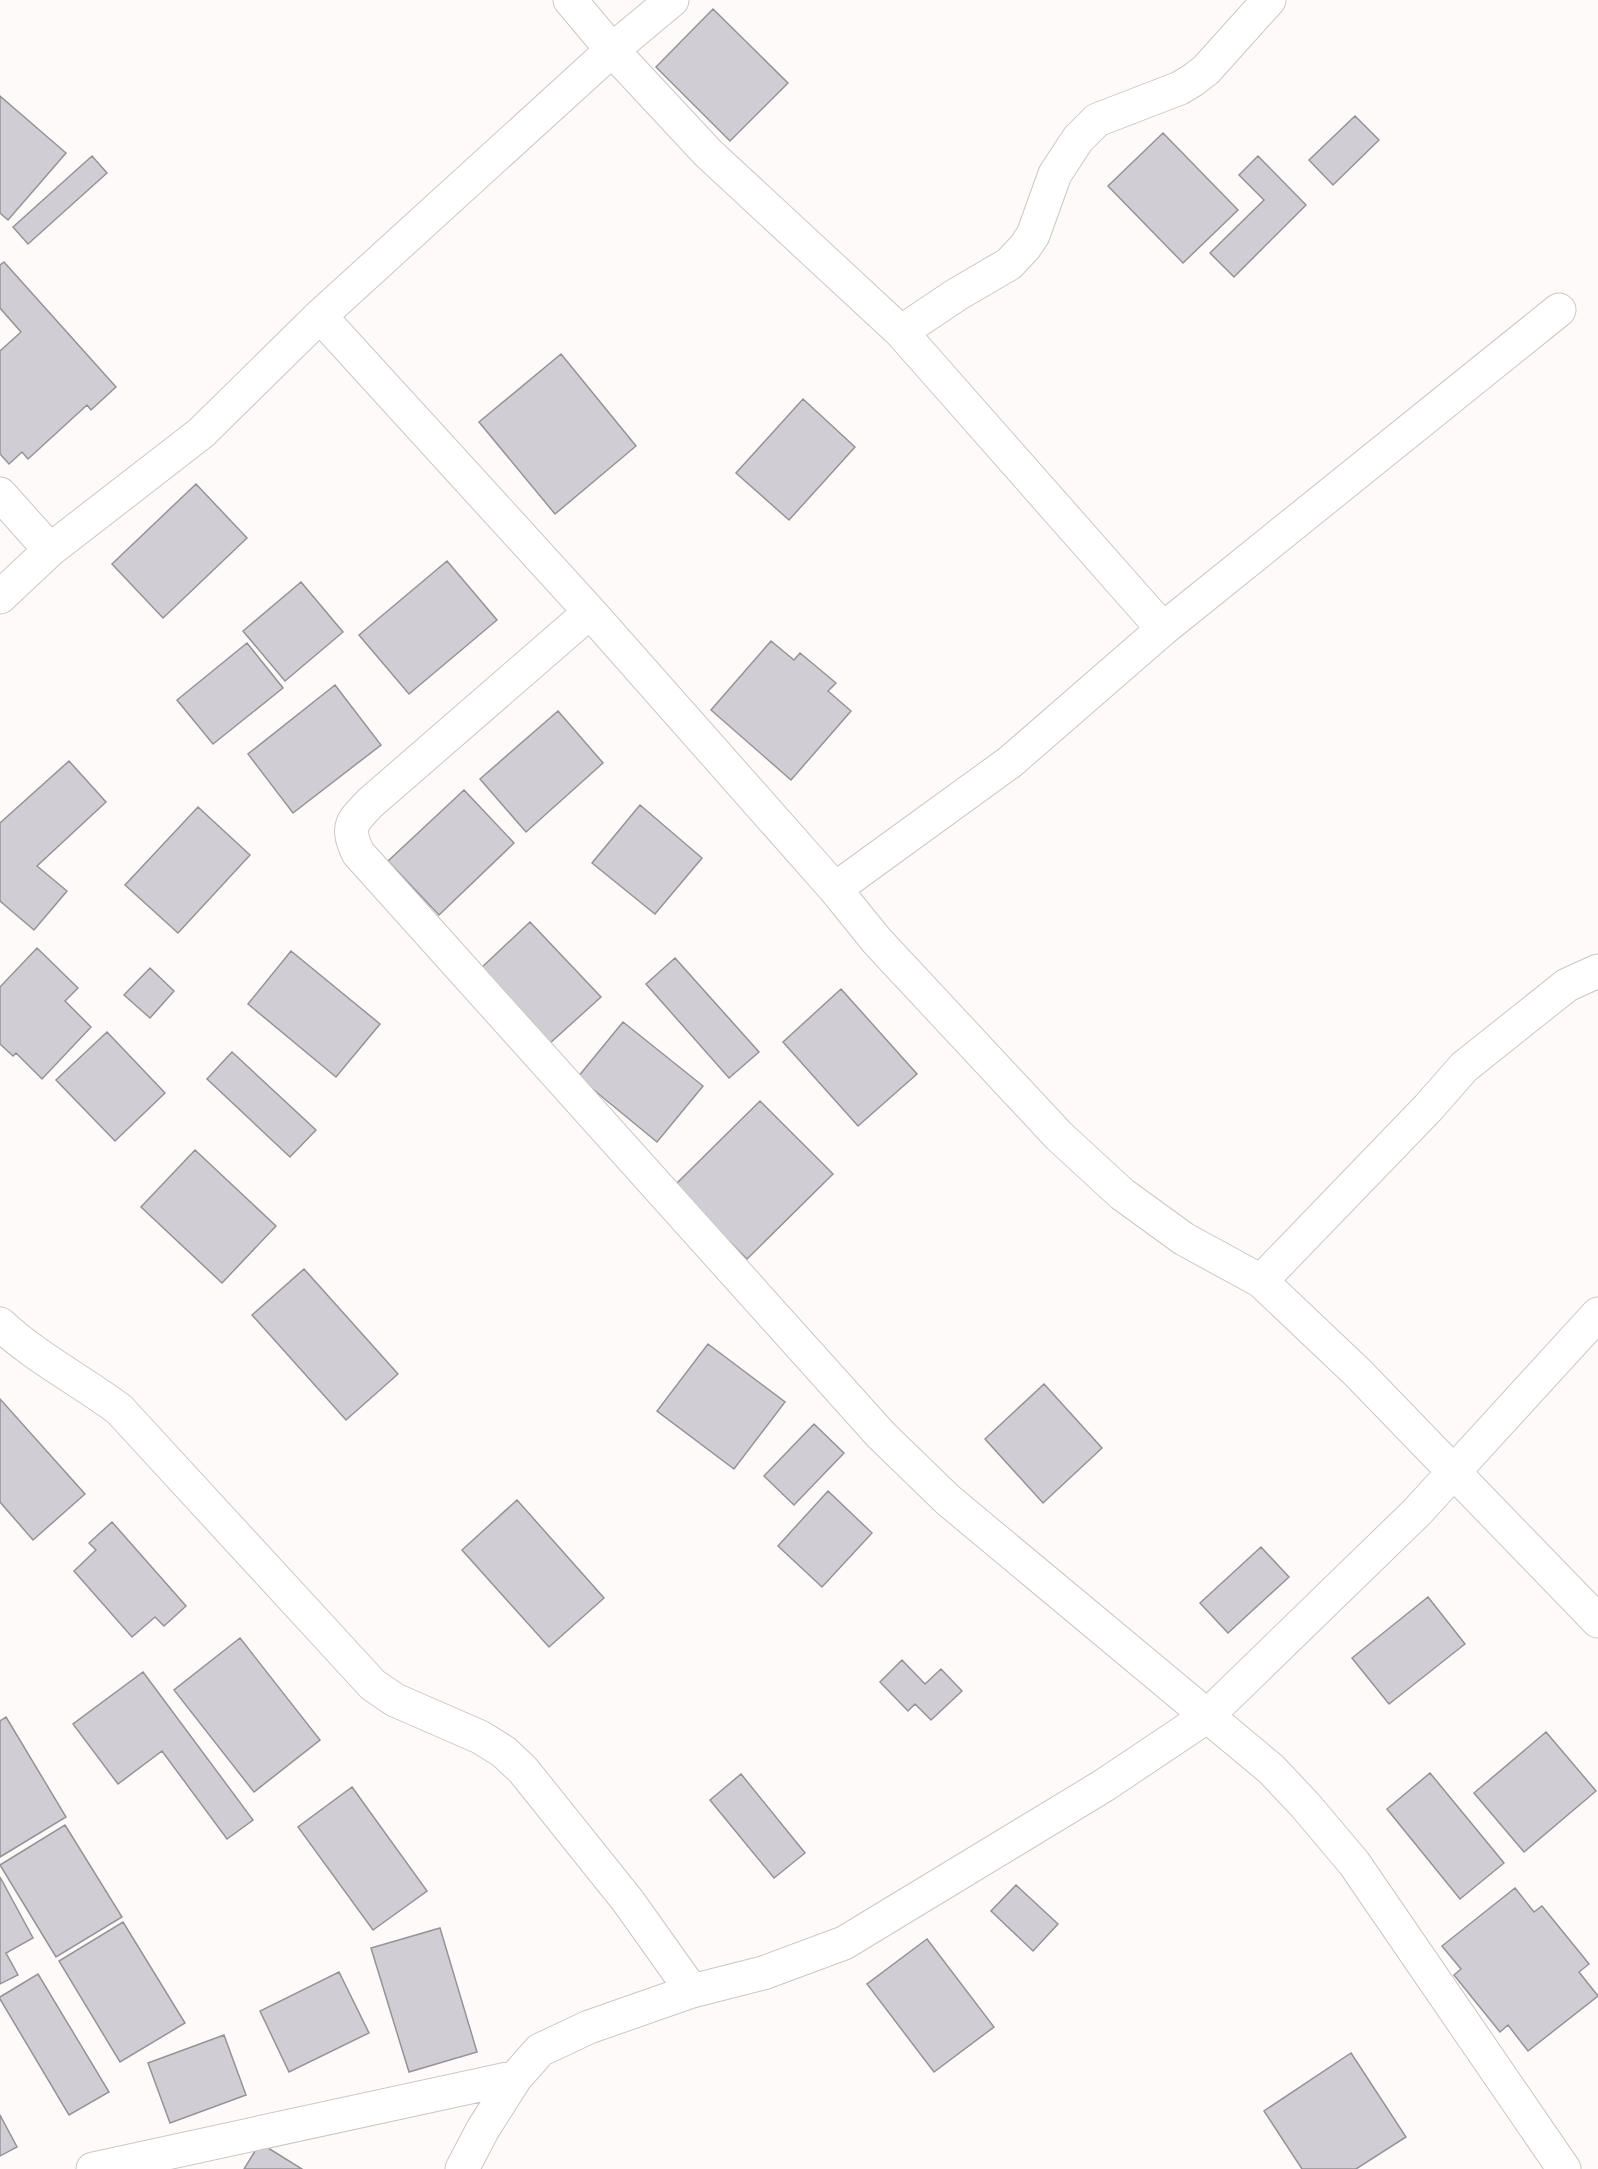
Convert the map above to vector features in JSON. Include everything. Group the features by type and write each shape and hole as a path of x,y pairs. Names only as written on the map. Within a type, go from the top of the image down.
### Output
{"street":[{"path":"570,0 612,50 708,153 901,332 1162,629"},
{"path":"0,597 50,550 201,433 320,316 612,50 672,0"},
{"path":"901,332 1008,264 1025,247 1033,235 1055,174 1078,139 1097,120 1180,88 1194,80 1206,70 1269,0"},
{"path":"835,890 1010,762 1162,629 1559,310"},
{"path":"320,316 590,612 835,890 877,941 1052,1127 1122,1194 1184,1239 1261,1281 1357,1372 1598,1621"},
{"path":"0,494 50,550"},
{"path":"590,612 353,820 351,837 358,854 881,1435 948,1500 1271,1769 1305,1805 1354,1863 1564,2169"},
{"path":"1261,1281 1428,1108 1464,1067 1567,985 1598,971"},
{"path":"462,2169 483,2129 516,2077 540,2050 589,2027 692,1991 763,1973 844,1943 1103,1786 1206,1717 1417,1512 1598,1314"},
{"path":"0,1324 18,1341 119,1408 373,1685 395,1700 480,1737 504,1752 523,1770 628,1901 692,1991"},
{"path":"93,2169 516,2077"}],"building":[{"path":"713,9 788,83 730,141 656,67"},
{"path":"0,96 66,153 8,220 0,213"},
{"path":"1355,116 1379,140 1333,185 1309,160"},
{"path":"1163,133 1238,210 1183,263 1108,186"},
{"path":"92,156 107,173 28,244 13,227"},
{"path":"1258,156 1306,205 1234,277 1210,253 1264,200 1239,175"},
{"path":"4,262 116,387 91,410 87,405 28,459 22,452 9,464 0,454 0,351 21,332 0,308 0,265"},
{"path":"561,354 636,446 555,514 479,422"},
{"path":"803,399 855,447 789,520 736,473"},
{"path":"196,484 247,538 163,618 112,564"},
{"path":"447,561 497,620 409,694 359,635"},
{"path":"301,582 343,632 285,681 243,631"},
{"path":"771,641 794,660 800,653 836,683 828,691 851,711 791,780 711,710"},
{"path":"247,643 283,688 213,744 177,700"},
{"path":"335,685 381,745 293,813 248,754"},
{"path":"558,711 603,763 526,832 480,779"},
{"path":"69,761 106,802 37,866 67,891 34,930 0,901 0,823"},
{"path":"464,790 514,843 439,915 388,861"},
{"path":"640,805 702,858 655,914 592,863"},
{"path":"198,807 250,855 178,933 125,885"},
{"path":"530,922 601,997 549,1044 479,970"},
{"path":"37,948 78,988 65,1001 91,1027 42,1079 16,1053 13,1056 0,1044 0,987"},
{"path":"291,951 380,1024 336,1077 248,1004"},
{"path":"675,958 759,1052 729,1078 646,984"},
{"path":"150,968 174,991 150,1018 124,995"},
{"path":"841,989 917,1074 858,1126 783,1042"},
{"path":"623,1022 703,1086 657,1142 578,1077"},
{"path":"107,1032 165,1093 115,1141 56,1080"},
{"path":"232,1052 316,1130 290,1157 207,1079"},
{"path":"760,1101 833,1174 747,1259 674,1186"},
{"path":"195,1150 276,1226 222,1283 141,1207"},
{"path":"304,1269 398,1374 346,1420 252,1315"},
{"path":"708,1344 785,1402 734,1469 657,1411"},
{"path":"1044,1384 1102,1448 1043,1503 985,1439"},
{"path":"0,1399 85,1494 33,1540 0,1502"},
{"path":"814,1424 844,1453 794,1505 764,1476"},
{"path":"828,1491 872,1533 822,1587 778,1546"},
{"path":"517,1500 604,1598 549,1647 462,1550"},
{"path":"112,1522 186,1606 164,1626 155,1617 132,1637 74,1571 96,1550 89,1543"},
{"path":"1261,1547 1289,1577 1228,1633 1200,1603"},
{"path":"1428,1597 1465,1644 1389,1704 1352,1658"},
{"path":"240,1638 320,1740 254,1792 174,1690"},
{"path":"902,1660 925,1684 941,1669 962,1691 931,1720 915,1704 908,1711 880,1682"},
{"path":"143,1672 253,1820 227,1839 162,1751 118,1784 73,1724"},
{"path":"6,1717 66,1817 0,1857 0,1721"},
{"path":"1546,1732 1596,1791 1524,1852 1474,1793"},
{"path":"1430,1773 1504,1863 1460,1899 1387,1809"},
{"path":"741,1774 805,1853 774,1878 710,1800"},
{"path":"352,1787 427,1891 373,1930 298,1827"},
{"path":"65,1825 122,1917 56,1957 0,1865"},
{"path":"0,1877 33,1938 6,1953 18,1975 0,1984"},
{"path":"1016,1885 1058,1924 1033,1951 991,1911"},
{"path":"1515,1888 1534,1912 1542,1906 1589,1964 1579,1972 1598,1996 1528,2051 1508,2025 1500,2032 1454,1975 1461,1969 1442,1946"},
{"path":"123,1922 185,2023 120,2062 59,1961"},
{"path":"440,1928 477,2052 409,2072 371,1948"},
{"path":"927,1939 994,2027 934,2072 867,1984"},
{"path":"339,1972 369,2033 289,2072 260,2011"},
{"path":"38,1974 109,2092 69,2115 0,1999"},
{"path":"224,2035 246,2095 170,2123 148,2063"},
{"path":"1351,2053 1406,2137 1356,2169 1302,2169 1264,2111"},
{"path":"0,2115 17,2147 0,2156"},
{"path":"260,2143 302,2169 244,2169"}]}
